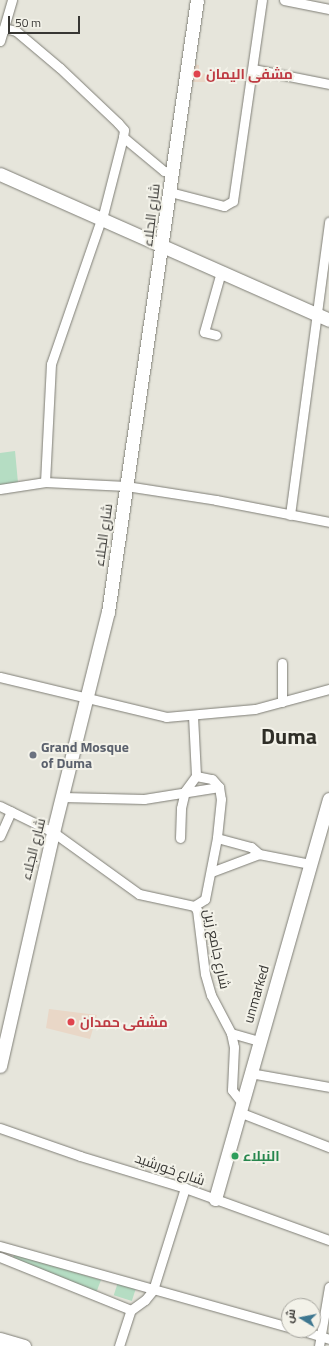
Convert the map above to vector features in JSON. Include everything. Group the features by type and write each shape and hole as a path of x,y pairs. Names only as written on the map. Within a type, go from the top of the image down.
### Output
{"street":[{"path":"0,41 12,0"},
{"name":"شارع الجلاء","path":"0,1066 53,832 63,797 108,612 163,246 172,172 197,0"},
{"path":"170,192 224,206 233,201 262,0"},
{"path":"284,0 329,9"},
{"path":"4,28 16,31 60,68 124,130 100,222 51,364 45,482"},
{"path":"253,69 329,84"},
{"path":"123,137 164,170 172,172"},
{"path":"0,174 152,248 163,246 329,320"},
{"path":"0,182 100,222"},
{"path":"290,515 315,314 329,222"},
{"path":"216,335 204,332 221,272"},
{"path":"0,489 45,482 126,486 329,522"},
{"path":"282,663 282,702"},
{"path":"0,677 87,696 166,717 192,716 255,709 329,689"},
{"path":"180,838 180,808 185,791 196,776 192,716"},
{"path":"194,906 205,899 212,872 221,799 219,787 212,779 196,776"},
{"path":"63,797 144,799 185,791 219,787"},
{"name":"unmarked","path":"214,1199 310,864 326,824 329,798"},
{"name":"شارع جامع زين","path":"0,806 53,832 139,894 194,906 197,910 209,988 231,1033 234,1047 232,1090 241,1108"},
{"path":"0,836 11,811"},
{"path":"217,838 251,847 259,854 310,864"},
{"path":"212,872 259,854"},
{"path":"231,1033 260,1041"},
{"path":"250,1073 329,1087"},
{"path":"241,1108 329,1147"},
{"name":"شارع خورشيد","path":"0,1128 185,1188 329,1240"},
{"path":"119,1346 131,1310 145,1300 152,1290 185,1188"},
{"path":"0,1246 152,1290 281,1325"},
{"path":"0,1256 131,1310"},
{"path":"323,1341 329,1287"},
{"path":"1,1342 24,1346"}],"shaded area":[{"name":"مشفى اليمان","path":"192,64 199,65 199,73 208,74 208,82 191,82"},
{"name":"مشفى حمدان","path":"49,1009 97,1015 90,1039 46,1028"}],"green space":[{"path":"15,451 18,483 0,486 0,453"},
{"path":"14,1254 101,1280 96,1293 13,1259"},
{"path":"119,1279 137,1285 132,1301 114,1295"}],"place":[{"name":"مشفى اليمان","path":"197,74"},
{"name":"Grand Mosque of Duma","path":"33,755"},
{"name":"مشفى حمدان","path":"71,1022"},
{"name":"النبلاء","path":"235,1156"}],"district":[{"name":"Duma","path":"289,737"}]}
